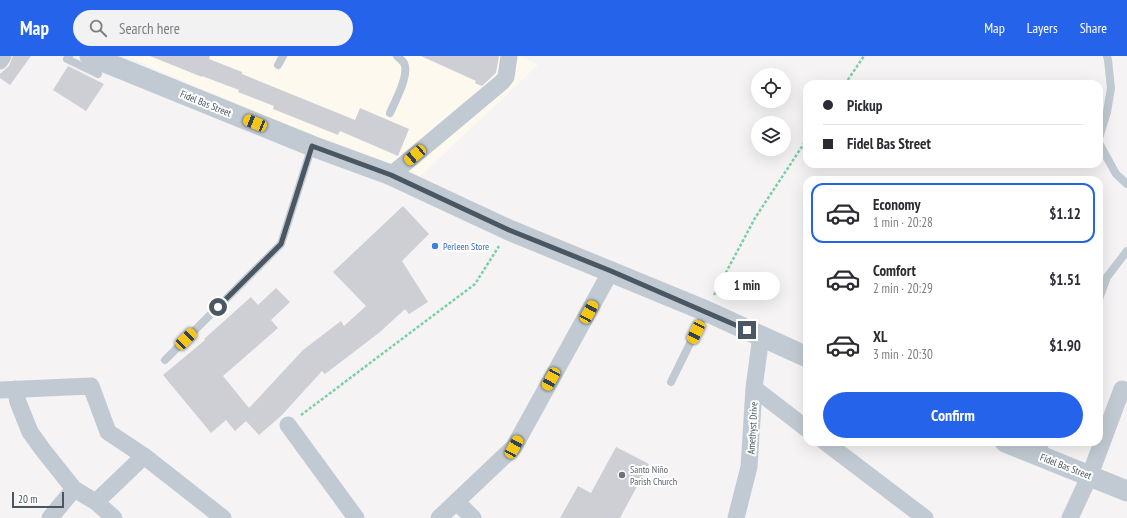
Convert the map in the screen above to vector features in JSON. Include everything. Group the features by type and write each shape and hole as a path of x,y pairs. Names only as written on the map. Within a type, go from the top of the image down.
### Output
{"street":[{"path":"0,61 3,56"},
{"path":"391,175 502,82 506,77 509,56"},
{"name":"Fidel Bas Street","path":"99,62 312,146 391,175 509,230 706,311 803,355"},
{"path":"439,518 514,447 611,271"},
{"name":"Amethyst Drive","path":"736,518 749,467 754,388 761,336"},
{"path":"8,389 91,386 108,432 144,456 223,518"},
{"path":"754,388 803,426"},
{"path":"8,389 18,402 30,432 74,489 96,502 114,518"},
{"path":"1103,440 1122,390"},
{"path":"288,425 356,518"},
{"path":"830,446 925,518"},
{"name":"Fidel Bas Street","path":"1027,446 1043,449 1090,475 1127,491"},
{"path":"1070,518 1090,475 1101,446"},
{"path":"96,502 144,456"},
{"path":"50,518 74,489"},
{"path":"457,502 473,518"}],"lane":[{"path":"68,56 67,59 99,62"},
{"path":"278,65 283,56"},
{"path":"390,113 403,82 405,72 404,63 397,56"},
{"path":"1103,125 1111,88 1107,56"},
{"path":"165,360 281,244 312,146"},
{"path":"1103,150 1116,174 1127,184"},
{"path":"1103,288 1107,277 1127,251"},
{"path":"671,382 706,311"}],"path":[{"path":"848,80 864,56"},
{"path":"706,311 755,218 803,145"},
{"path":"288,425 475,284 509,230"}],"shaded area":[{"path":"125,56 521,56 538,65 416,180"}],"building":[{"path":"13,56 31,56 10,85 0,78 0,74 9,66"},
{"path":"150,56 210,56 209,59 242,72 242,74 355,120 360,108 409,129 398,156 340,131 338,135 273,109 274,106 238,92 239,90"},
{"path":"421,56 499,56 496,73 482,86 475,83 476,81"},
{"path":"68,66 104,84 86,111 53,90"},
{"path":"403,206 429,234 402,261 428,302 409,314 405,309 380,332 325,374 322,371 282,415 259,435 246,421 235,431 226,420 211,433 163,375 205,340 204,339 251,297 258,305 276,288 290,302 271,320 278,328 223,376 249,408 303,350 341,321 344,326 366,306 333,272"},
{"name":"Santo Niño Parish Church","path":"616,447 649,464 620,518 560,518 578,486 591,493"}],"place":[{"name":"Perleen Store","path":"435,246"},
{"name":"Santo Niño Parish Church","path":"622,475"}],"route":[{"path":"218,307 281,244 312,146 391,175 509,230 611,271 747,330"}]}
